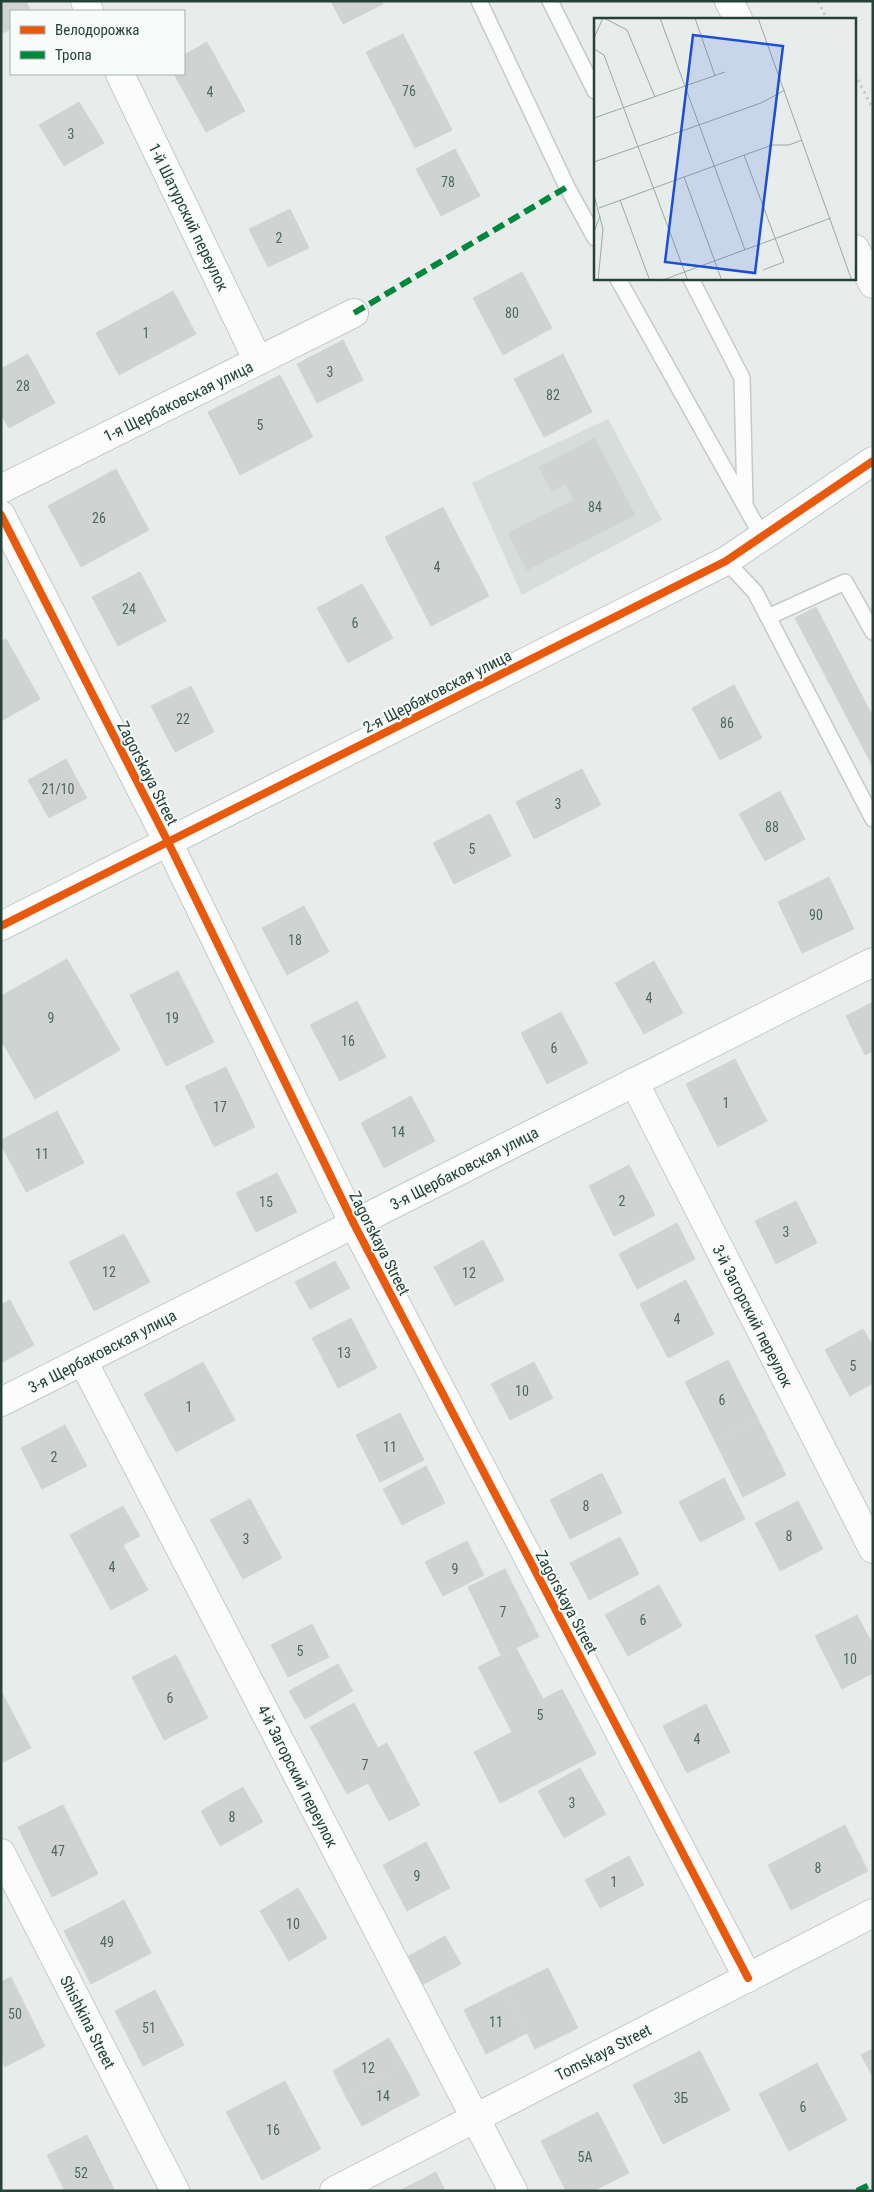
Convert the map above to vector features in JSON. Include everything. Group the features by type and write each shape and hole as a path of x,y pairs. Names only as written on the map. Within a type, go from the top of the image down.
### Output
{"street":[{"path":"730,1 738,18"},
{"name":"1-й Шатурский переулок","path":"120,75 258,361"},
{"path":"856,251 873,284"},
{"name":"1-я Щербаковская улица","path":"1,489 354,313"},
{"name":"2-я Щербаковская улица","path":"1,926 726,560 873,461"},
{"name":"Zagorskaya Street","path":"1,515 168,842 354,1224 748,1978"},
{"name":"3-я Щербаковская улица","path":"1,1402 873,962"},
{"name":"3-й Загорский переулок","path":"634,1082 873,1549"},
{"name":"4-й Загорский переулок","path":"83,1361 513,2191"},
{"name":"Shishkina Street","path":"1,1853 175,2191"},
{"name":"Tomskaya Street","path":"334,2191 873,1913"}],"lane":[{"path":"479,1 567,187 594,236"},
{"path":"550,1 594,89"},
{"path":"619,280 762,536"},
{"path":"692,280 742,378 745,504"},
{"path":"726,560 755,592 873,819"},
{"path":"768,617 845,582 873,632"}],"path":[{"path":"818,1 826,18"},
{"path":"856,76 873,109"}],"shaded area":[{"path":"608,419 662,520 522,595 472,483"}],"building":[{"path":"1,1 26,1 30,10 10,10 10,30 1,34"},
{"path":"331,1 382,1 383,4 343,24"},
{"path":"403,34 452,130 415,148 366,52"},
{"path":"207,42 245,111 206,132 175,75 185,75 185,54"},
{"path":"79,102 104,143 64,166 39,125"},
{"path":"455,149 480,196 441,216 416,169"},
{"path":"290,209 309,248 268,267 249,229"},
{"path":"522,272 552,328 503,355 473,298"},
{"path":"173,291 196,334 119,375 96,333"},
{"path":"343,340 363,380 317,403 297,364"},
{"path":"28,354 55,403 9,428 1,415 1,369"},
{"path":"563,354 592,412 544,437 514,379"},
{"path":"280,375 313,437 240,475 208,412"},
{"path":"595,438 635,515 527,570 508,533 574,500 565,484 552,491 539,467"},
{"path":"116,469 149,530 81,567 48,506"},
{"path":"443,507 489,596 431,626 385,537"},
{"path":"140,572 166,621 118,646 92,597"},
{"path":"362,584 393,638 348,663 317,608"},
{"path":"816,607 873,717 873,767 795,618"},
{"path":"6,639 40,699 1,721 1,641"},
{"path":"734,685 762,738 720,760 692,708"},
{"path":"191,686 214,732 175,752 151,706"},
{"path":"66,759 87,798 49,818 28,780"},
{"path":"582,769 601,805 534,839 516,802"},
{"path":"780,791 805,839 765,861 739,814"},
{"path":"490,814 511,856 454,884 433,843"},
{"path":"829,877 854,929 802,953 778,902"},
{"path":"304,906 329,952 287,975 262,928"},
{"path":"67,959 120,1050 35,1099 1,1040 1,996"},
{"path":"654,961 683,1013 644,1034 615,983"},
{"path":"178,971 214,1042 166,1066 130,995"},
{"path":"357,1001 386,1057 340,1081 310,1025"},
{"path":"873,1002 873,1051 865,1055 846,1016"},
{"path":"561,1012 588,1063 547,1084 521,1033"},
{"path":"735,1059 767,1121 718,1147 686,1084"},
{"path":"226,1067 255,1127 214,1147 185,1086"},
{"path":"411,1096 435,1141 384,1168 361,1123"},
{"path":"57,1111 84,1163 26,1192 1,1144 1,1140"},
{"path":"629,1165 655,1215 614,1236 589,1186"},
{"path":"277,1173 297,1212 256,1232 236,1193"},
{"path":"796,1201 817,1243 776,1264 755,1221"},
{"path":"677,1223 695,1259 637,1289 619,1254"},
{"path":"124,1234 150,1282 94,1311 69,1262"},
{"path":"483,1240 504,1280 455,1306 434,1267"},
{"path":"335,1261 350,1288 310,1309 295,1282"},
{"path":"686,1280 714,1334 668,1358 640,1304"},
{"path":"10,1300 34,1345 1,1363 1,1305"},
{"path":"351,1318 377,1368 338,1388 312,1338"},
{"path":"863,1329 873,1346 873,1383 850,1396 825,1350"},
{"path":"728,1360 758,1419 715,1441 685,1382"},
{"path":"203,1362 235,1420 176,1452 144,1394"},
{"path":"534,1362 553,1398 510,1420 491,1384"},
{"path":"400,1413 424,1460 380,1482 356,1435"},
{"path":"758,1419 786,1475 743,1497 715,1441"},
{"path":"65,1425 87,1466 42,1489 21,1448"},
{"path":"426,1466 445,1503 402,1525 383,1489"},
{"path":"602,1473 622,1513 570,1539 550,1500"},
{"path":"724,1478 745,1519 700,1542 679,1502"},
{"path":"250,1499 282,1558 243,1579 210,1520"},
{"path":"798,1501 823,1549 780,1571 755,1523"},
{"path":"123,1506 140,1536 123,1545 148,1590 111,1610 70,1535"},
{"path":"620,1537 639,1574 589,1600 570,1563"},
{"path":"467,1541 484,1575 443,1596 425,1562"},
{"path":"505,1569 539,1637 501,1655 468,1587"},
{"path":"659,1585 682,1626 628,1656 605,1615"},
{"path":"857,1615 873,1645 873,1673 842,1689 815,1636"},
{"path":"312,1624 329,1657 288,1677 271,1645"},
{"path":"516,1648 543,1699 562,1689 596,1754 500,1803 474,1752 512,1732 478,1667"},
{"path":"176,1655 208,1718 164,1740 132,1677"},
{"path":"338,1664 353,1691 305,1719 289,1691"},
{"path":"1,1691 31,1748 1,1763"},
{"path":"354,1703 378,1748 387,1743 420,1805 389,1821 368,1783 347,1794 310,1727"},
{"path":"706,1704 730,1752 687,1773 663,1726"},
{"path":"580,1768 606,1814 564,1838 538,1791"},
{"path":"243,1787 263,1822 220,1846 201,1811"},
{"path":"63,1805 98,1874 52,1897 18,1827"},
{"path":"845,1825 868,1871 791,1910 768,1865"},
{"path":"426,1842 450,1888 407,1911 383,1865"},
{"path":"629,1856 644,1885 600,1908 585,1880"},
{"path":"298,1888 327,1938 289,1961 260,1911"},
{"path":"124,1900 151,1953 91,1984 64,1931"},
{"path":"445,1936 461,1964 422,1985 407,1957"},
{"path":"548,1968 578,2028 535,2049 505,1989"},
{"path":"11,1977 45,2046 5,2067 1,2059 1,1982"},
{"path":"505,1989 527,2033 486,2054 464,2010"},
{"path":"155,1990 184,2045 143,2066 115,2011"},
{"path":"389,2038 404,2065 346,2097 333,2071"},
{"path":"873,2049 873,2077 861,2055"},
{"path":"700,2051 730,2110 663,2144 633,2085"},
{"path":"817,2063 847,2120 789,2151 759,2094"},
{"path":"404,2065 420,2095 362,2126 346,2097"},
{"path":"285,2081 321,2149 262,2180 226,2112"},
{"path":"598,2112 629,2173 593,2191 566,2191 541,2141"},
{"path":"87,2135 115,2191 65,2191 47,2155"},
{"path":"436,2172 445,2191 399,2191"}],"marked path":[{"path":"354,313 567,187"},
{"path":"857,2191 873,2183"}],"cycle path":[{"path":"1,926 726,561 873,461"},
{"path":"1,515 168,842 354,1224 748,1978"}]}
